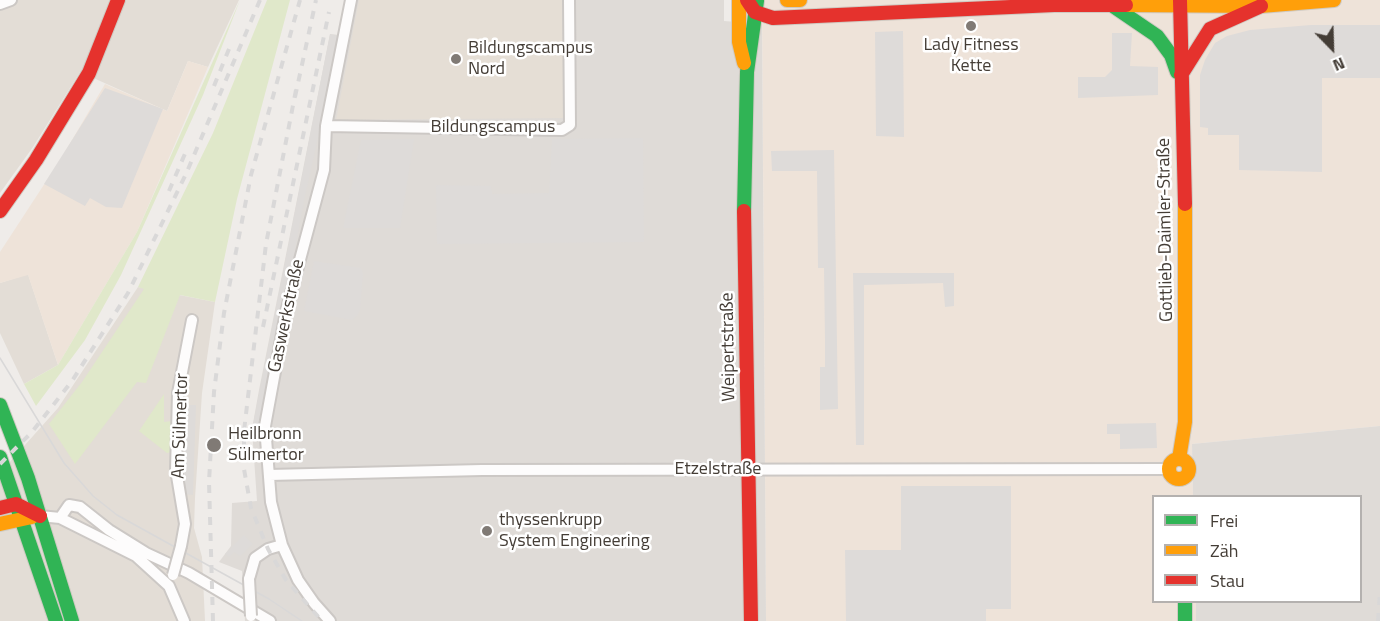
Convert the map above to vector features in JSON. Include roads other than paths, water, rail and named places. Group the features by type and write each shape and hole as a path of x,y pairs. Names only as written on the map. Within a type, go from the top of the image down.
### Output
{"main road":[{"path":"0,211 36,160 88,73 108,30 118,0"},
{"name":"Weipertstraße","path":"739,0 739,42 747,72"},
{"path":"747,0 756,6 764,17 801,18 1110,4 1180,2 1261,6 1334,0"},
{"path":"787,0 800,0"},
{"name":"Gottlieb-Daimler-Straße","path":"1180,2 1180,78 1186,240 1185,422 1179,459 1186,462 1190,469 1187,477 1179,480 1181,495"},
{"path":"1110,4 1157,36 1171,55 1180,78"},
{"name":"Weipertstraße","path":"751,621 744,232 747,72 756,6"},
{"path":"1180,78 1201,40 1210,29 1261,6"},
{"path":"0,405 40,516 72,621"},
{"path":"0,457 56,621"},
{"path":"1179,459 1174,460 1168,469 1169,475 1179,480"},
{"path":"0,508 16,504 40,516"},
{"path":"0,524 40,516"},
{"path":"1185,603 1185,621"}],"street":[{"path":"0,4 10,0"},
{"name":"Gaswerkstraße","path":"330,621 298,580 282,545 271,502 265,426 286,312 324,170 326,126 351,0"},
{"name":"Bildungscampus","path":"326,126 561,130 570,125 569,0"},
{"name":"Am Sülmertor","path":"171,580 185,524 176,470 178,393 192,320"},
{"name":"Etzelstraße","path":"269,475 482,470 1168,469"},
{"path":"60,518 69,505 80,507 108,530 146,553 189,573 270,621"},
{"path":"40,516 60,518 136,556 171,580 182,615"},
{"path":"252,619 249,579 255,558 268,549 282,545"}],"tram line":[{"path":"0,358 64,463 93,496 117,515 269,599 302,621"}],"railway":[{"path":"0,464 32,432 72,381 128,293 186,174 260,0"},
{"path":"213,621 209,482 214,392 224,313 251,175 300,0"},
{"path":"295,97 316,0"},
{"path":"263,327 329,12"},
{"path":"214,86 231,44"},
{"path":"296,90 266,244 244,431 244,469 251,508 268,549 286,580 322,621"},
{"path":"169,191 187,149"},
{"path":"1378,621 1380,592"}],"place":[{"name":"Lady Fitness Kette","path":"971,26"},
{"name":"Bildungscampus Nord","path":"456,59"},
{"name":"Heilbronn Sülmertor","path":"214,445"},
{"name":"thyssenkrupp System Engineering","path":"487,531"}]}
